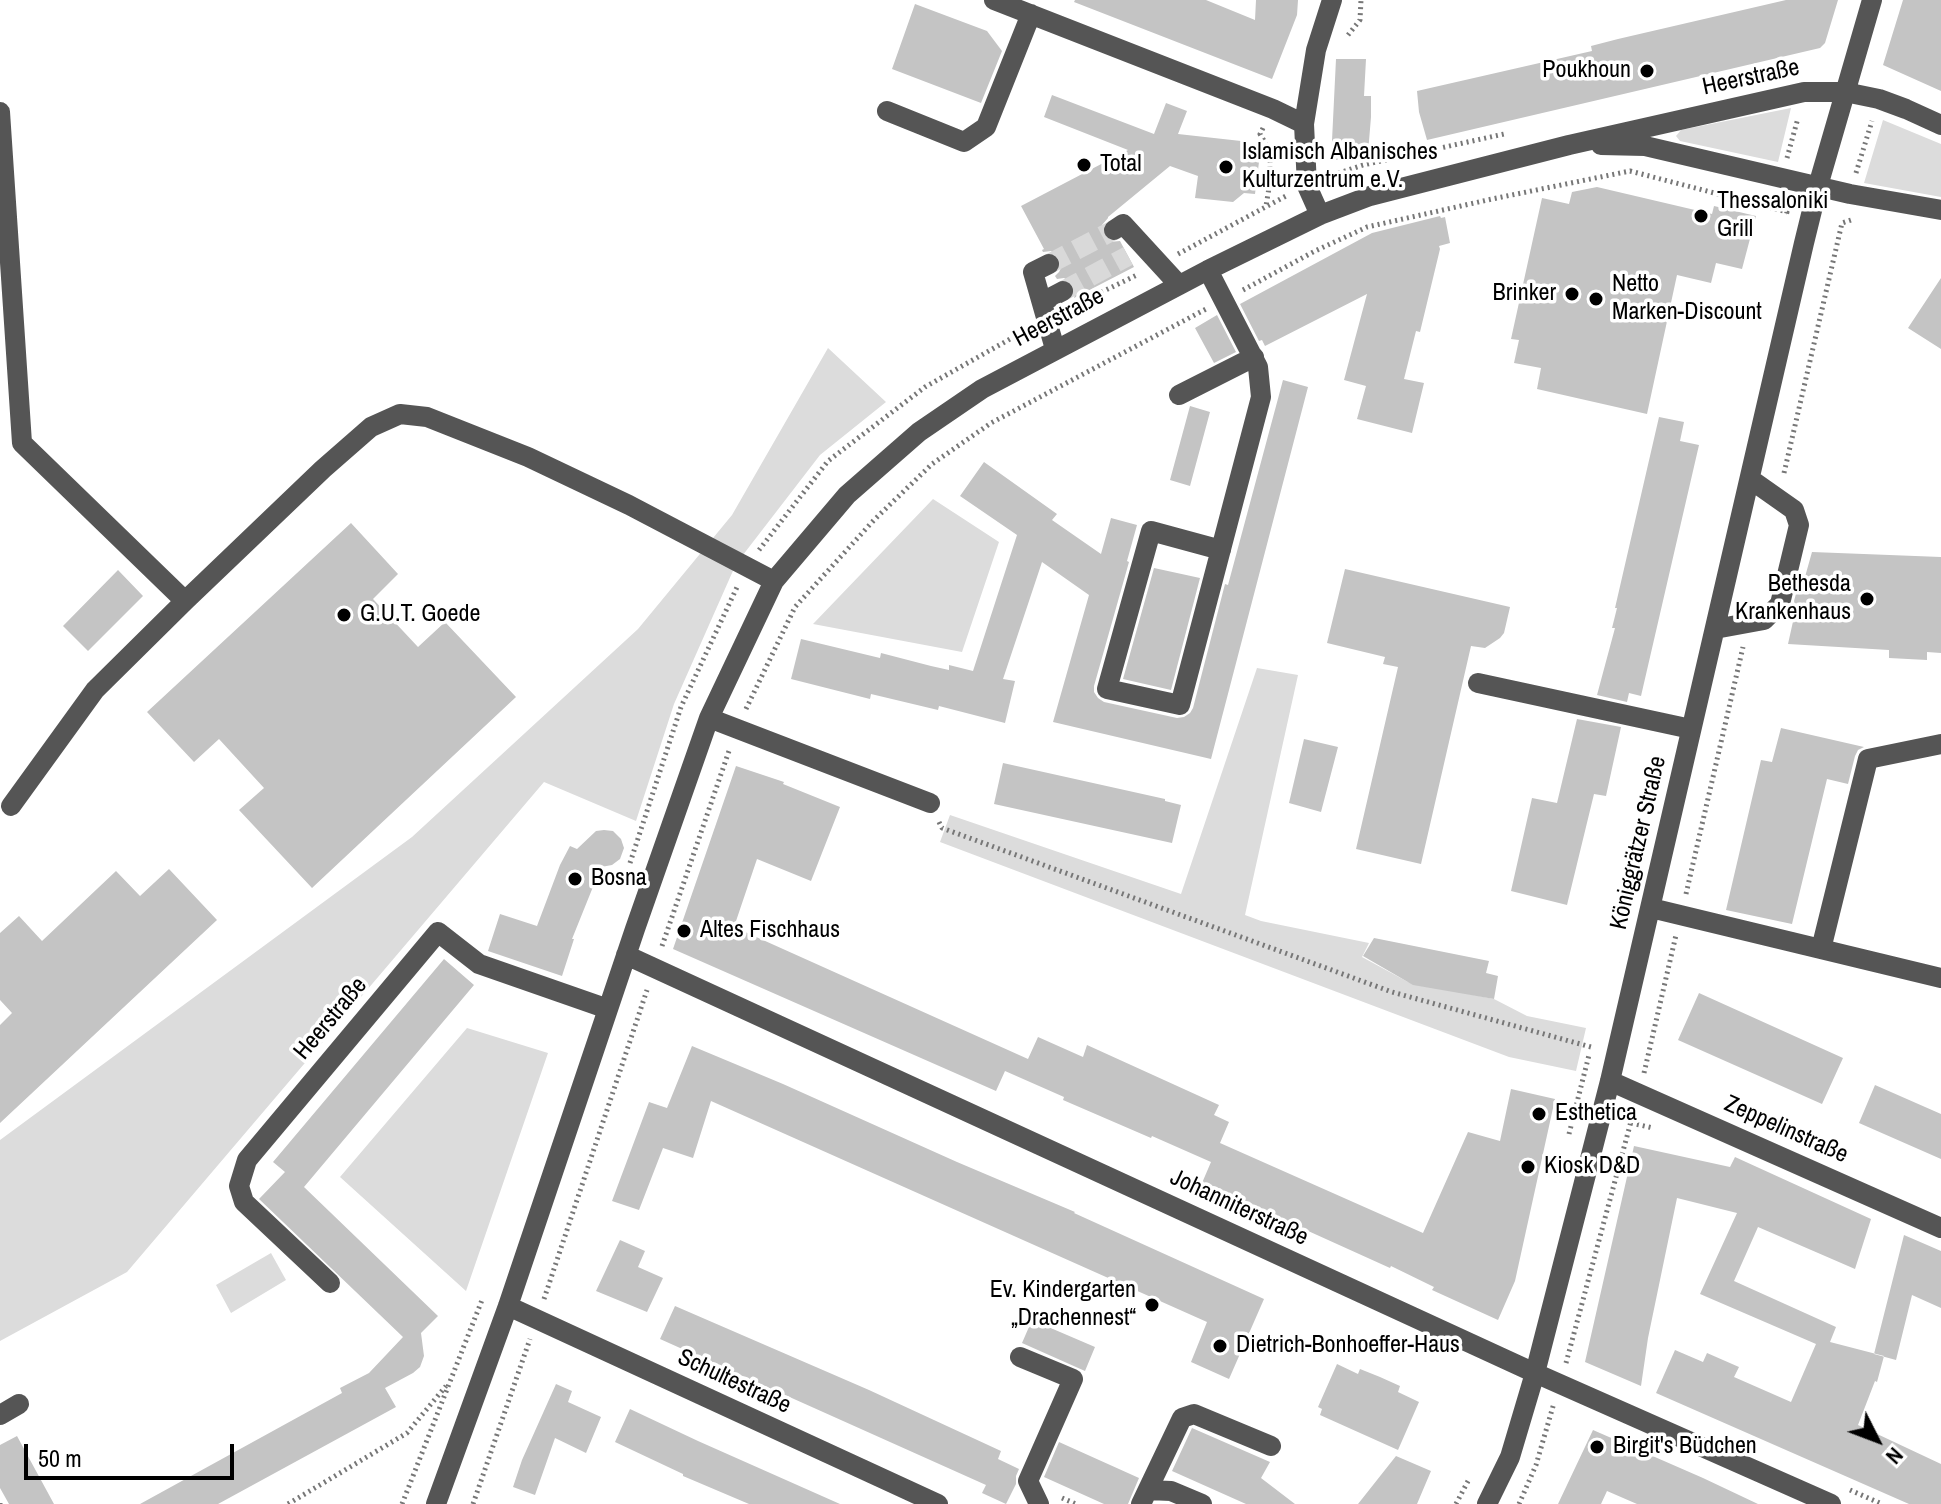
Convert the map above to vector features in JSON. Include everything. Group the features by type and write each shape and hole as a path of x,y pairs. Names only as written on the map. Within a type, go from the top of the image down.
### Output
{"street":[{"path":"994,0 1273,109 1304,124"},
{"path":"1320,215 1307,186 1304,124 1316,50 1332,0"},
{"name":"Königgrätzer Straße","path":"1487,1504 1510,1457 1535,1373 1610,1081 1818,186 1872,0"},
{"path":"887,111 964,142 986,127 1031,14"},
{"name":"Heerstraße","path":"436,1504 508,1306 709,718 774,581 847,495 919,432 982,389 1208,270 1320,215 1370,196 1569,145 1804,92 1845,92 1879,99 1941,125"},
{"path":"0,112 22,443 185,601"},
{"name":"Heerstraße","path":"1569,145 1645,146 1850,194 1940,210"},
{"path":"1114,230 1123,224 1136,252 1159,264 1179,285"},
{"path":"1049,264 1033,272 1055,349"},
{"path":"1208,270 1254,357 1261,397 1221,550 1180,705 1107,689 1151,531 1221,550"},
{"path":"1044,311 1063,291"},
{"path":"1179,395 1254,357"},
{"path":"11,806 95,690 323,469 371,427 400,414 427,417 528,457 629,505 774,581"},
{"path":"1715,629 1764,620 1780,604 1799,525 1794,510 1750,479"},
{"path":"1478,683 1691,729"},
{"path":"709,718 930,803"},
{"path":"1821,949 1868,759 1941,744"},
{"path":"1651,908 1941,978"},
{"name":"Heerstraße","path":"330,1283 244,1202 239,1186 247,1160 438,932 479,964 608,1009"},
{"name":"Johanniterstraße","path":"626,955 1535,1373 1831,1504"},
{"name":"Zeppelinstraße","path":"1610,1081 1941,1228"},
{"name":"Schultestraße","path":"508,1306 938,1504"},
{"path":"1020,1357 1073,1379 1028,1481 1039,1504"},
{"path":"0,1415 19,1404"},
{"path":"1144,1497 1182,1418 1194,1414 1271,1446"},
{"path":"1144,1497 1171,1491 1202,1504"}],"path":[{"path":"1786,166 1801,104"},
{"path":"1850,194 1876,109"},
{"path":"628,869 681,707 746,567 828,461 925,387 1044,311 1159,264 1335,174 1518,131"},
{"path":"473,1504 737,728 795,607 874,520 932,464 991,423 1315,251 1367,227 1630,171 1787,212 1783,227"},
{"path":"1778,499 1842,223 1862,217"},
{"path":"1560,1384 1639,1093 1749,623"},
{"path":"930,803 942,828 1392,992 1591,1047 1568,1135"},
{"path":"402,1504 484,1294"},
{"path":"288,1504 407,1433 449,1383"},
{"path":"1456,1504 1472,1474"}],"shaded area":[{"path":"1791,108 1778,162 1680,141 1676,136 1681,130"},
{"path":"1883,120 1941,144 1941,197 1864,183"},
{"path":"828,348 886,402 820,455 736,564 674,704 636,821 544,782 127,1272 0,1341 0,1140 412,837 638,629 732,515"},
{"path":"933,499 999,542 962,652 813,624"},
{"path":"1257,668 1298,675 1245,915 1369,943 1362,957 1408,982 1494,999 1527,1016 1586,1028 1576,1071 1509,1057 940,842 950,815 1181,894"},
{"path":"467,1028 548,1053 466,1291 340,1177"},
{"path":"271,1253 286,1280 231,1313 216,1285"}],"building":[{"path":"1075,0 1206,0 1255,20 1256,0 1298,0 1297,15 1272,79"},
{"path":"1786,0 1838,0 1825,43 1820,48 1427,140 1417,91 1592,51 1591,46"},
{"path":"1903,0 1941,0 1941,91 1883,65"},
{"path":"915,4 987,31 1002,51 981,103 892,69"},
{"path":"1336,59 1366,59 1364,96 1371,96 1371,117 1368,153 1331,161"},
{"path":"1052,95 1154,134 1166,103 1187,111 1178,134 1241,141 1247,152 1260,154 1255,194 1244,193 1233,202 1195,198 1198,176 1170,166 1102,225 1104,238 1109,242 1120,241 1134,267 1074,298 1074,284 1055,276 1062,266 1060,258 1051,251 1043,252 1021,206 1128,150 1044,117"},
{"name":"Netto Marken-Discount","path":"1597,187 1712,214 1714,206 1756,216 1742,269 1716,263 1711,283 1677,275 1647,414 1537,389 1541,368 1514,363 1519,340 1511,339 1542,198 1569,204 1572,192"},
{"path":"1445,217 1450,243 1439,246 1420,332 1416,331 1404,379 1424,383 1412,433 1357,419 1366,386 1344,380 1367,294 1265,346 1262,340 1259,341 1240,304 1372,233"},
{"path":"1941,278 1941,349 1908,328"},
{"path":"1217,315 1236,352 1214,363 1195,328"},
{"path":"1283,380 1308,387 1211,759 1053,722 1089,595 1042,562 1003,679 1015,681 1005,723 939,706 938,710 871,694 870,699 791,679 801,639 880,658 881,653 949,670 949,665 973,671 1017,535 960,496 984,462 1057,514 1052,520 1101,554 1111,518 1137,525 1094,692 1104,702 1184,717 1193,708"},
{"path":"1190,406 1210,412 1190,486 1170,480"},
{"path":"1659,417 1684,422 1680,441 1699,445 1641,696 1629,693 1627,702 1597,695 1615,628 1612,628 1615,608"},
{"path":"351,523 398,574 373,599 418,647 445,622 516,697 312,888 239,810 264,788 219,739 194,762 147,712"},
{"name":"Bethesda Krankenhaus","path":"1812,552 1941,557 1941,653 1927,652 1927,660 1889,658 1889,650 1788,644 1796,608 1794,601 1797,590 1801,591"},
{"path":"1154,568 1200,578 1171,690 1123,679"},
{"path":"1345,569 1510,607 1500,638 1485,648 1471,646 1421,864 1356,849 1398,667 1383,664 1385,657 1327,643"},
{"path":"118,570 143,596 88,651 63,626"},
{"path":"1577,719 1621,727 1606,796 1594,794 1567,905 1511,891 1532,798 1557,803"},
{"path":"1781,728 1864,747 1855,756 1848,784 1827,779 1792,924 1726,910 1761,760 1772,762"},
{"path":"1304,739 1338,747 1321,812 1289,803"},
{"path":"1003,763 1181,805 1172,843 994,804"},
{"path":"736,766 784,782 840,807 811,881 757,859 734,927 1028,1059 1038,1037 1083,1057 1087,1045 1219,1105 1214,1115 1229,1122 1220,1143 1423,1233 1468,1132 1500,1141 1511,1089 1555,1099 1515,1281 1498,1320 1432,1290 1434,1287 1391,1266 1202,1183 1211,1162 1063,1100 1064,1097 1005,1071 996,1091 673,949"},
{"path":"596,831 613,831 624,848 620,859 612,865 601,867 572,939 562,976 488,951 500,914 537,926 570,846 577,849"},
{"path":"169,869 217,920 0,1123 0,1025 12,1013 0,1000 0,933 19,916 42,941 116,871 140,896"},
{"path":"1374,938 1489,961 1486,973 1498,976 1494,999 1413,985 1363,956"},
{"path":"444,959 474,985 304,1187 438,1316 421,1333 424,1356 420,1367 385,1388 396,1407 218,1504 140,1504 342,1393 340,1388 369,1373 403,1337 259,1199 285,1172 273,1162"},
{"path":"1699,993 1843,1058 1822,1104 1678,1040"},
{"path":"692,1046 1075,1212 1264,1299 1229,1379 1191,1362 1207,1322 711,1101 693,1158 663,1148 639,1210 612,1201 649,1102 667,1108"},
{"path":"1875,1085 1941,1114 1941,1159 1859,1123"},
{"path":"1634,1146 1730,1167 1735,1157 1871,1219 1855,1269 1758,1227 1734,1281 1836,1327 1830,1342 1884,1356 1877,1382 1858,1425 1941,1464 1941,1504 1909,1504 1656,1393 1675,1350 1703,1362 1707,1353 1739,1367 1734,1377 1791,1402 1816,1344 1700,1294 1737,1213 1677,1198 1641,1386 1585,1362"},
{"path":"1904,1235 1941,1251 1941,1308 1912,1295 1896,1360 1874,1354"},
{"path":"620,1240 645,1251 638,1267 663,1278 647,1312 596,1291"},
{"path":"675,1306 1001,1451 998,1459 1019,1469 1016,1484 1006,1504 982,1493 986,1485 660,1339"},
{"path":"1032,1320 1095,1347 1085,1371 1022,1343"},
{"path":"1337,1364 1358,1374 1360,1369 1400,1386 1398,1392 1419,1402 1398,1450 1320,1415 1322,1409 1318,1407"},
{"path":"556,1384 572,1391 568,1402 601,1417 586,1453 555,1438 535,1495 513,1487"},
{"path":"630,1409 840,1504 749,1504 683,1476 615,1442"},
{"path":"1192,1428 1270,1462 1261,1478 1295,1504 1246,1504 1172,1471"},
{"path":"1593,1430 1758,1504 1637,1504 1607,1491 1601,1504 1558,1504"},
{"path":"17,1436 54,1504 9,1504 0,1488 0,1445"},
{"path":"1059,1442 1139,1478 1128,1504 1104,1504 1044,1477"},
{"path":"1396,1456 1431,1471 1417,1504 1358,1504"}],"tunnel":[{"path":"1049,264 1114,230"},
{"path":"1063,291 1128,256"}],"place":[{"name":"Poukhoun","path":"1647,71"},
{"name":"Total","path":"1084,165"},
{"name":"Islamisch Albanisches Kulturzentrum e.V.","path":"1226,167"},
{"name":"Thessaloniki Grill","path":"1701,216"},
{"name":"Brinker","path":"1572,294"},
{"name":"Netto Marken-Discount","path":"1596,299"},
{"name":"Bethesda Krankenhaus","path":"1867,599"},
{"name":"G.U.T. Goede","path":"344,615"},
{"name":"Bosna","path":"575,879"},
{"name":"Altes Fischhaus","path":"684,931"},
{"name":"Esthetica","path":"1539,1114"},
{"name":"Kiosk D&D","path":"1528,1167"},
{"name":"Ev. Kindergarten „Drachennest“","path":"1152,1305"},
{"name":"Dietrich-Bonhoeffer-Haus","path":"1220,1346"},
{"name":"Birgit's Büdchen","path":"1597,1447"}]}
